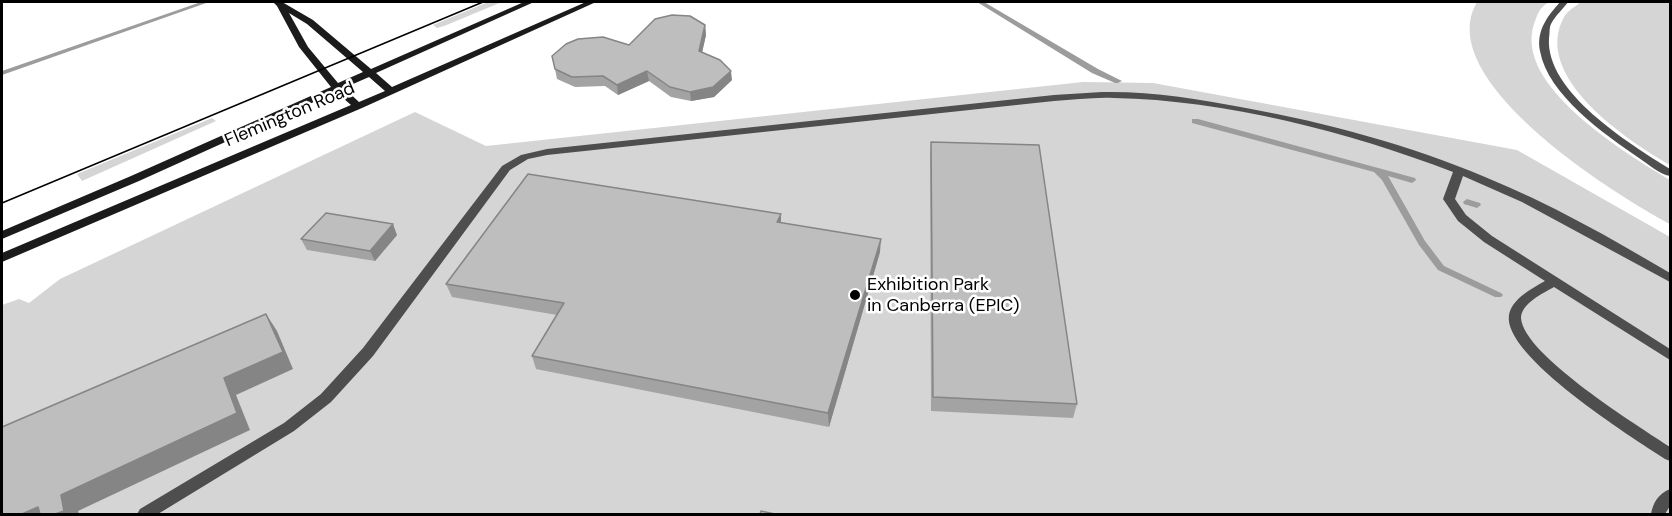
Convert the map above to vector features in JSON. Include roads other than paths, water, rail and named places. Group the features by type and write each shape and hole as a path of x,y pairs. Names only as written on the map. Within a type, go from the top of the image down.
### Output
{"main road":[{"name":"Flemington Road","path":"2,235 89,199 367,72 530,2"},
{"name":"Flemington Road","path":"2,258 358,106 592,2"},
{"path":"279,3 310,22 391,91"},
{"path":"279,3 291,29 335,87 358,106"}],"lane":[{"path":"1564,2 1551,12 1542,39 1552,72 1581,109 1631,150 1671,173"},
{"path":"145,514 289,427 326,398 362,359 503,171 525,157 1030,100 1116,95 1187,102 1267,116 1351,135 1459,170 1525,199 1671,278"},
{"path":"1459,170 1449,199 1462,218 1488,239 1671,355"},
{"path":"1554,281 1523,302 1515,317 1518,333 1534,354 1557,375 1671,455"},
{"path":"1658,514 1660,504 1671,496"}],"waterway":[{"path":"2,73 206,2"},
{"path":"980,2 1095,71 1118,81"},
{"path":"1195,121 1412,180"},
{"path":"1377,171 1385,178 1422,243 1441,268 1498,295"},
{"path":"1467,202 1477,205"}],"tram line":[{"path":"2,203 483,2"}],"place":[{"name":"Exhibition Park in Canberra (EPIC)","path":"855,295"}]}
